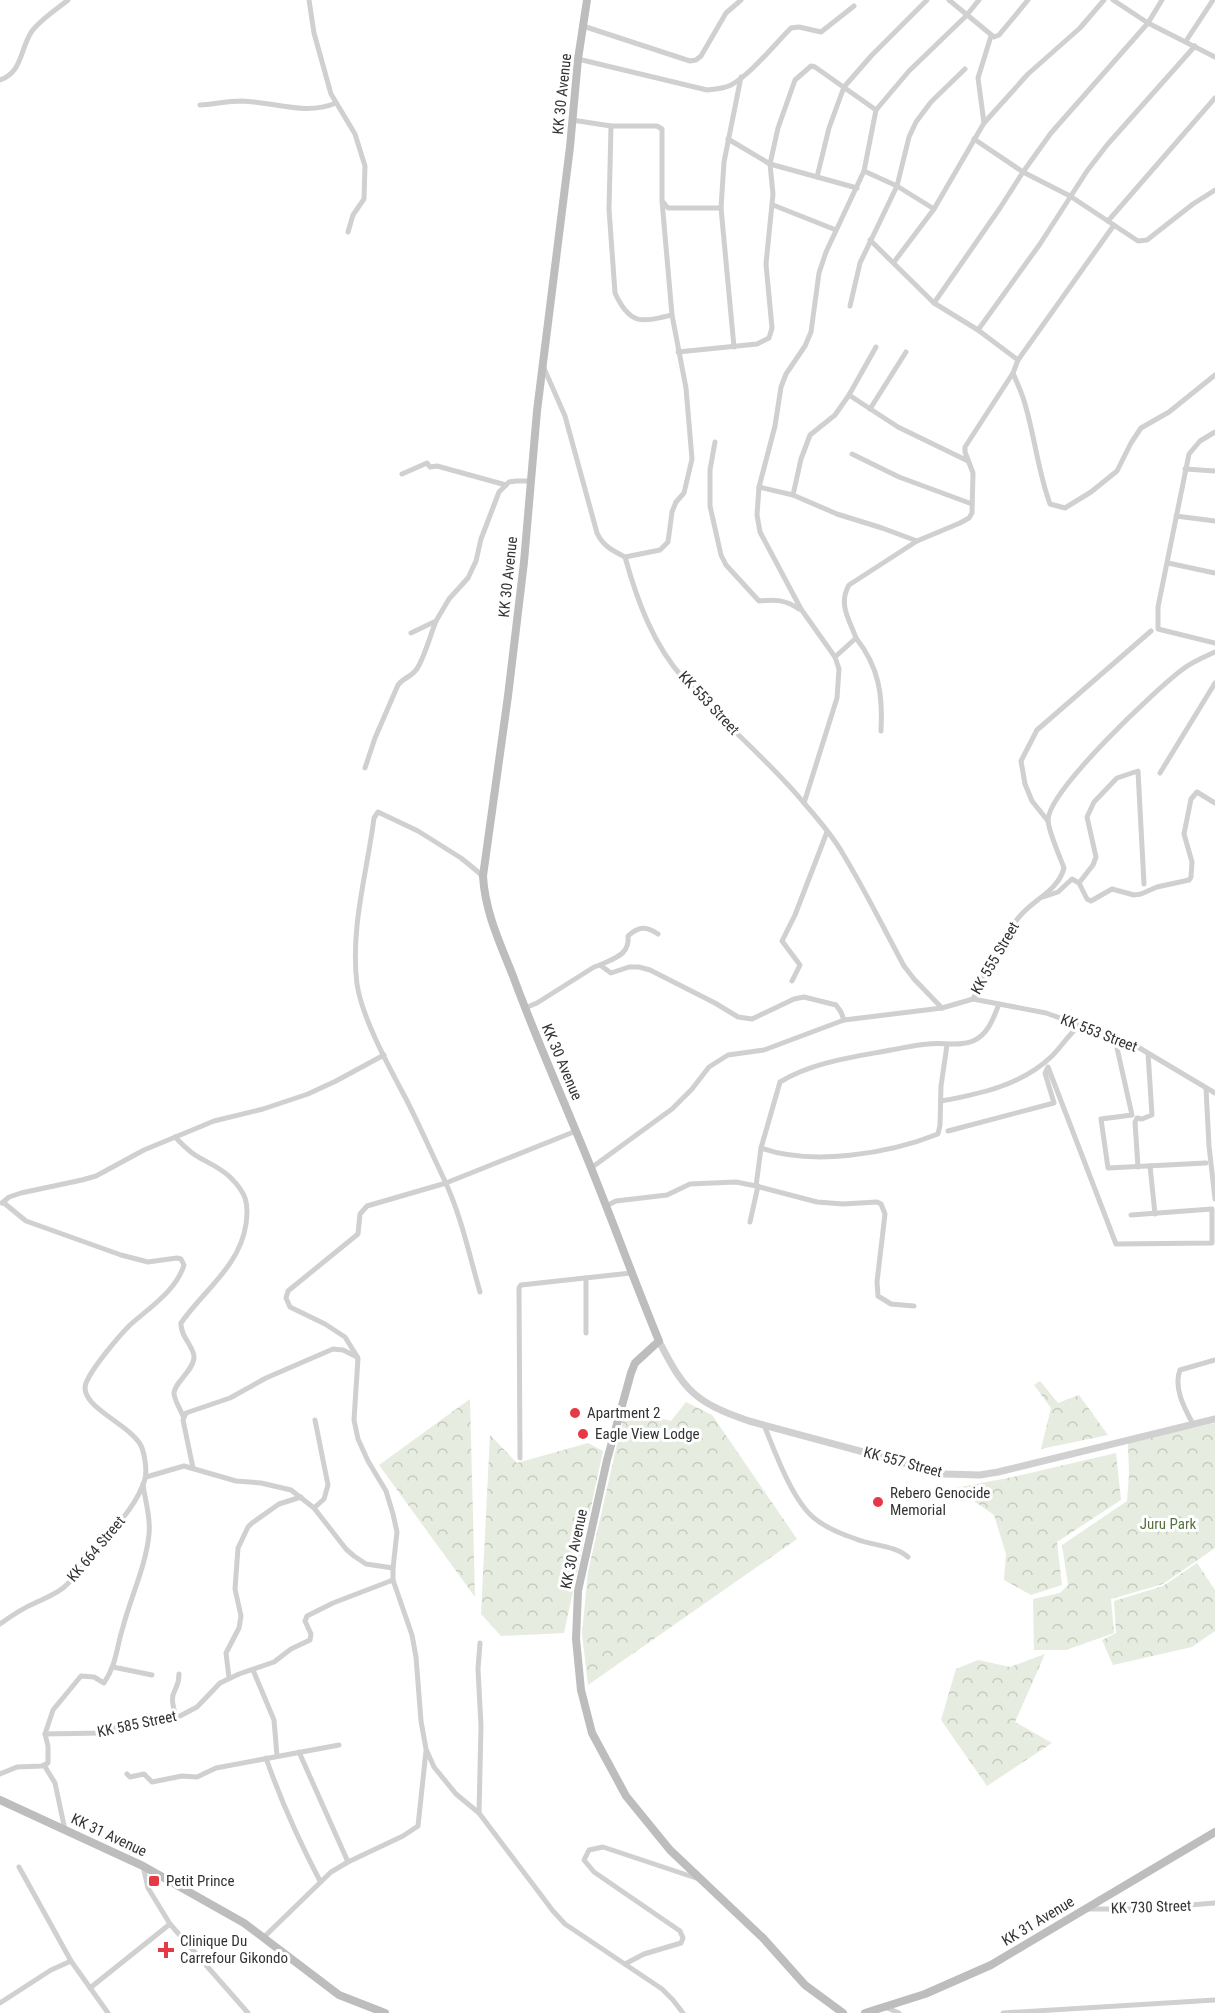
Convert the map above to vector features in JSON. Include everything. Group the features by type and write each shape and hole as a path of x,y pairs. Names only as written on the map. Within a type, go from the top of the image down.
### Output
{"main road":[{"name":"KK 30 Avenue","path":"587,0 578,58 543,364 510,686 483,876 490,918 659,1341 635,1363 607,1460 578,1591 576,1639 581,1690 592,1733 626,1796 647,1823 670,1850 763,1938 805,1985 843,2013"},
{"name":"KK 31 Avenue","path":"0,1800 143,1866 244,1923 339,1995 386,2013"},
{"name":"KK 31 Avenue","path":"865,2013 924,1994 991,1965 1215,1832"}],"street":[{"path":"0,80 14,72 30,34 35,28 68,0"},
{"path":"309,0 314,33 332,94 355,134 364,166 364,200 353,215 348,232"},
{"path":"583,26 690,61 701,56 726,13 741,0"},
{"path":"817,177 829,128 844,87 872,55 927,0"},
{"path":"949,0 994,37 999,35 1028,0"},
{"path":"804,803 837,698 839,669 836,657 801,609 760,532 757,515 759,487 775,426 781,387 811,332 819,273 836,230 864,171 876,110 909,71 966,16 979,0"},
{"path":"894,262 934,209 984,123 1028,74 1080,28 1104,0"},
{"path":"1113,0 1148,23 1215,57"},
{"path":"934,303 1051,133 1148,23 1162,0"},
{"path":"1186,41 1213,0"},
{"path":"578,58 707,90 730,85 741,77 791,28 799,27 821,32 854,6"},
{"path":"984,123 978,78 991,36"},
{"path":"978,330 1107,145 1195,46"},
{"path":"678,352 757,344 769,338 772,328 766,264 773,205 770,164 778,128 795,80 811,66 876,110"},
{"path":"850,306 860,263 897,186 909,137 916,122 931,102 964,69"},
{"path":"734,347 722,208 724,162 741,77"},
{"path":"881,731 882,708 876,669 856,638 843,600 844,594 849,585 916,541 946,530 969,518 972,513 973,473 964,452 965,447 1013,373 1018,360 1111,223 1215,98"},
{"path":"200,105 240,101 308,109 324,108 336,103"},
{"path":"543,364 565,417 601,542 625,557 665,547 668,542 672,512 676,502 684,493 692,459 686,388 672,315 662,201 662,129 657,126 611,126 572,120"},
{"path":"611,126 609,209 615,292 619,301 637,320 645,321 672,315"},
{"path":"728,139 770,164 857,188"},
{"path":"974,139 1023,172 1070,196 1138,241 1143,242 1215,190"},
{"path":"864,171 897,186 934,209"},
{"path":"662,201 668,208 722,208"},
{"path":"773,205 836,230"},
{"path":"870,240 934,303 978,330 1018,360"},
{"path":"793,495 801,459 810,435 836,415 876,347"},
{"path":"870,409 906,352"},
{"path":"1013,373 1024,402 1041,479 1050,504 1065,508 1091,492 1117,471 1131,443 1142,428 1168,412 1215,375"},
{"path":"849,395 898,427 968,461"},
{"path":"1215,432 1200,441 1189,454 1158,607 1158,629 1215,644"},
{"path":"715,442 710,470 710,506 721,555 726,565 759,601 771,599 787,601 801,609"},
{"path":"852,454 899,477 972,504"},
{"path":"402,474 427,463 430,467 437,466 506,485"},
{"path":"1185,470 1215,471"},
{"path":"365,768 398,685 401,680 413,674 420,665 436,621 449,599 462,586 472,569 499,492 506,485 516,481 530,481"},
{"path":"759,487 793,495 837,514 916,541"},
{"path":"1176,516 1215,521"},
{"name":"KK 553 Street","path":"625,557 636,597 647,622 682,678 776,771 827,832 842,852 904,966 942,1008"},
{"path":"1168,563 1215,573"},
{"path":"411,633 436,621"},
{"path":"1048,821 1032,801 1025,784 1021,761 1037,730 1151,631"},
{"path":"836,657 856,638"},
{"path":"1048,821 1050,811 1072,780 1117,729 1181,670 1215,651"},
{"path":"1160,773 1215,683"},
{"path":"1079,883 1093,865 1096,857 1087,817 1094,802 1117,778 1138,771 1144,884"},
{"path":"1042,898 1058,892 1072,879 1079,883 1087,899 1091,901 1112,889 1134,895 1189,880 1192,862 1184,834 1191,799 1197,792 1215,803"},
{"path":"480,1292 458,1212 366,1015 357,987 355,953 359,900 374,818 378,812 418,831 461,858 483,876"},
{"name":"KK 555 Street","path":"591,1168 672,1109 717,1060 728,1054 764,1050 844,1020 942,1008 973,999 1011,927 1021,914 1042,898 1057,882 1064,868 1048,821"},
{"path":"792,981 800,965 782,941 795,915 827,832"},
{"path":"525,1008 537,1003 594,966 624,954 629,945 628,936 637,930 648,927 658,934"},
{"path":"600,965 611,973 628,967 650,970 738,1017 752,1019 794,999 804,997 836,1005 844,1020"},
{"name":"KK 553 Street","path":"973,999 1046,1013 1131,1043 1215,1093"},
{"path":"750,1222 761,1148 780,1082 792,1075 858,1056 928,1044 946,1045 976,1040 986,1031 999,1004"},
{"path":"940,1101 973,1095 1030,1073 1053,1055 1068,1035 1080,1025"},
{"path":"761,1148 801,1156 840,1155 879,1150 923,1140 938,1134 946,1045"},
{"path":"1117,1048 1132,1115 1101,1119 1108,1168 1206,1162"},
{"path":"1138,1167 1135,1122 1137,1118 1143,1119 1152,1115 1148,1053"},
{"path":"384,1055 308,1094 263,1109 214,1121 144,1150 106,1172 82,1180 21,1193 9,1197 2,1203 26,1221 122,1255 148,1262 177,1257 183,1261 182,1270 163,1297 117,1339 86,1384 85,1393 91,1403 134,1434 143,1449 146,1477 184,1466 236,1481 261,1483 291,1490 314,1508 354,1556 366,1564 393,1568"},
{"path":"948,1131 1054,1103 1045,1074 1048,1067 1116,1244 1212,1243 1212,1209 1131,1215"},
{"path":"1206,1088 1215,1199"},
{"path":"576,1131 446,1183 363,1208 360,1214 358,1234 288,1291 286,1298 290,1307 325,1324 345,1337 358,1358 354,1420 358,1439 386,1491 393,1514 397,1532 393,1580 412,1635 421,1721 426,1749 434,1767 444,1781 479,1814 565,1924 662,1989 683,2013"},
{"path":"176,1137 185,1148 224,1171 243,1192 248,1204 244,1238 229,1267 181,1323 181,1329 194,1354 194,1359 184,1378 175,1387 174,1393 183,1416 193,1468"},
{"path":"1150,1166 1155,1214"},
{"path":"606,1206 616,1201 667,1195 690,1184 736,1182 817,1202 843,1204 877,1202 881,1204 885,1214 877,1281 878,1296 891,1304 914,1306"},
{"path":"520,1458 519,1288 631,1273"},
{"path":"586,1278 586,1333"},
{"name":"KK 557 Street","path":"659,1341 672,1368 688,1389 718,1411 945,1474 998,1472 1215,1419"},
{"path":"183,1416 230,1398 266,1378 333,1349 344,1350 358,1358"},
{"path":"1193,1424 1184,1405 1178,1385 1178,1375 1180,1370 1187,1367 1215,1360"},
{"path":"314,1508 324,1499 328,1485 315,1420"},
{"path":"764,1425 787,1478 808,1513 818,1521 847,1536 900,1551 908,1557"},
{"name":"KK 664 Street","path":"0,1624 34,1603 53,1596 74,1578 126,1513 146,1477"},
{"path":"0,1774 17,1767 44,1765 48,1761 45,1734 53,1710 81,1676 94,1677 104,1683 113,1667 122,1628 144,1563 149,1535 143,1484"},
{"path":"230,1678 226,1653 239,1628 241,1616 235,1589 238,1548 252,1523 279,1504 301,1497"},
{"name":"KK 585 Street","path":"45,1734 102,1733 117,1726 176,1716 197,1707 220,1683 274,1662 291,1649 310,1640 311,1634 305,1621 307,1616 333,1603 393,1580"},
{"path":"479,1814 482,1726 478,1669 480,1642"},
{"path":"113,1667 152,1675"},
{"path":"253,1670 274,1720 277,1756"},
{"path":"176,1716 173,1695 179,1685 179,1674"},
{"path":"127,1774 130,1777 144,1774 152,1782 182,1776 197,1777 216,1768 339,1745"},
{"path":"264,1937 331,1872 403,1836 418,1826 426,1749"},
{"path":"299,1752 348,1862"},
{"path":"266,1758 278,1793 320,1881"},
{"path":"44,1765 55,1783 65,1830"},
{"path":"625,1964 645,1954 681,1943 683,1938 680,1931 594,1872 584,1860 589,1850 603,1847 703,1880"},
{"path":"143,1866 148,1888 170,1924 248,2013"},
{"path":"20,1867 71,1961 108,2013"},
{"name":"KK 730 Street","path":"1086,1909 1141,1909 1215,1903"},
{"path":"90,1988 170,1924"},
{"path":"0,2003 51,1970 71,1961"},
{"path":"1003,2013 1215,2000"},
{"path":"885,2007 899,2013"}],"green space":[{"path":"1040,1381 1058,1403 1079,1395 1108,1435 1041,1449 1051,1408 1034,1385"},
{"path":"470,1399 475,1597 379,1465"},
{"path":"686,1402 712,1415 797,1539 588,1685 582,1633 588,1572 625,1409 671,1421"},
{"name":"Juru Park","path":"1215,1423 1215,1548 1163,1584 1111,1599 1114,1633 1066,1650 1034,1650 1033,1599 1060,1593 1068,1585 1062,1545 1127,1501 1128,1442"},
{"path":"490,1435 517,1463 588,1443 603,1451 564,1633 501,1636 481,1614"},
{"path":"1116,1453 1121,1500 1057,1542 1062,1585 1031,1595 1004,1580 1006,1554 994,1515 955,1488"},
{"path":"1197,1563 1215,1590 1215,1631 1192,1647 1113,1665 1102,1640 1116,1633 1114,1601 1163,1586"},
{"path":"1045,1654 1015,1722 1052,1743 987,1786 941,1720 956,1669 978,1660 1010,1667"}],"place":[{"name":"Apartment 2","path":"575,1413"},
{"name":"Eagle View Lodge","path":"583,1434"},
{"name":"Rebero Genocide Memorial","path":"878,1502"},
{"name":"Petit Prince","path":"154,1881"},
{"name":"Clinique Du Carrefour Gikondo","path":"166,1950"}]}
